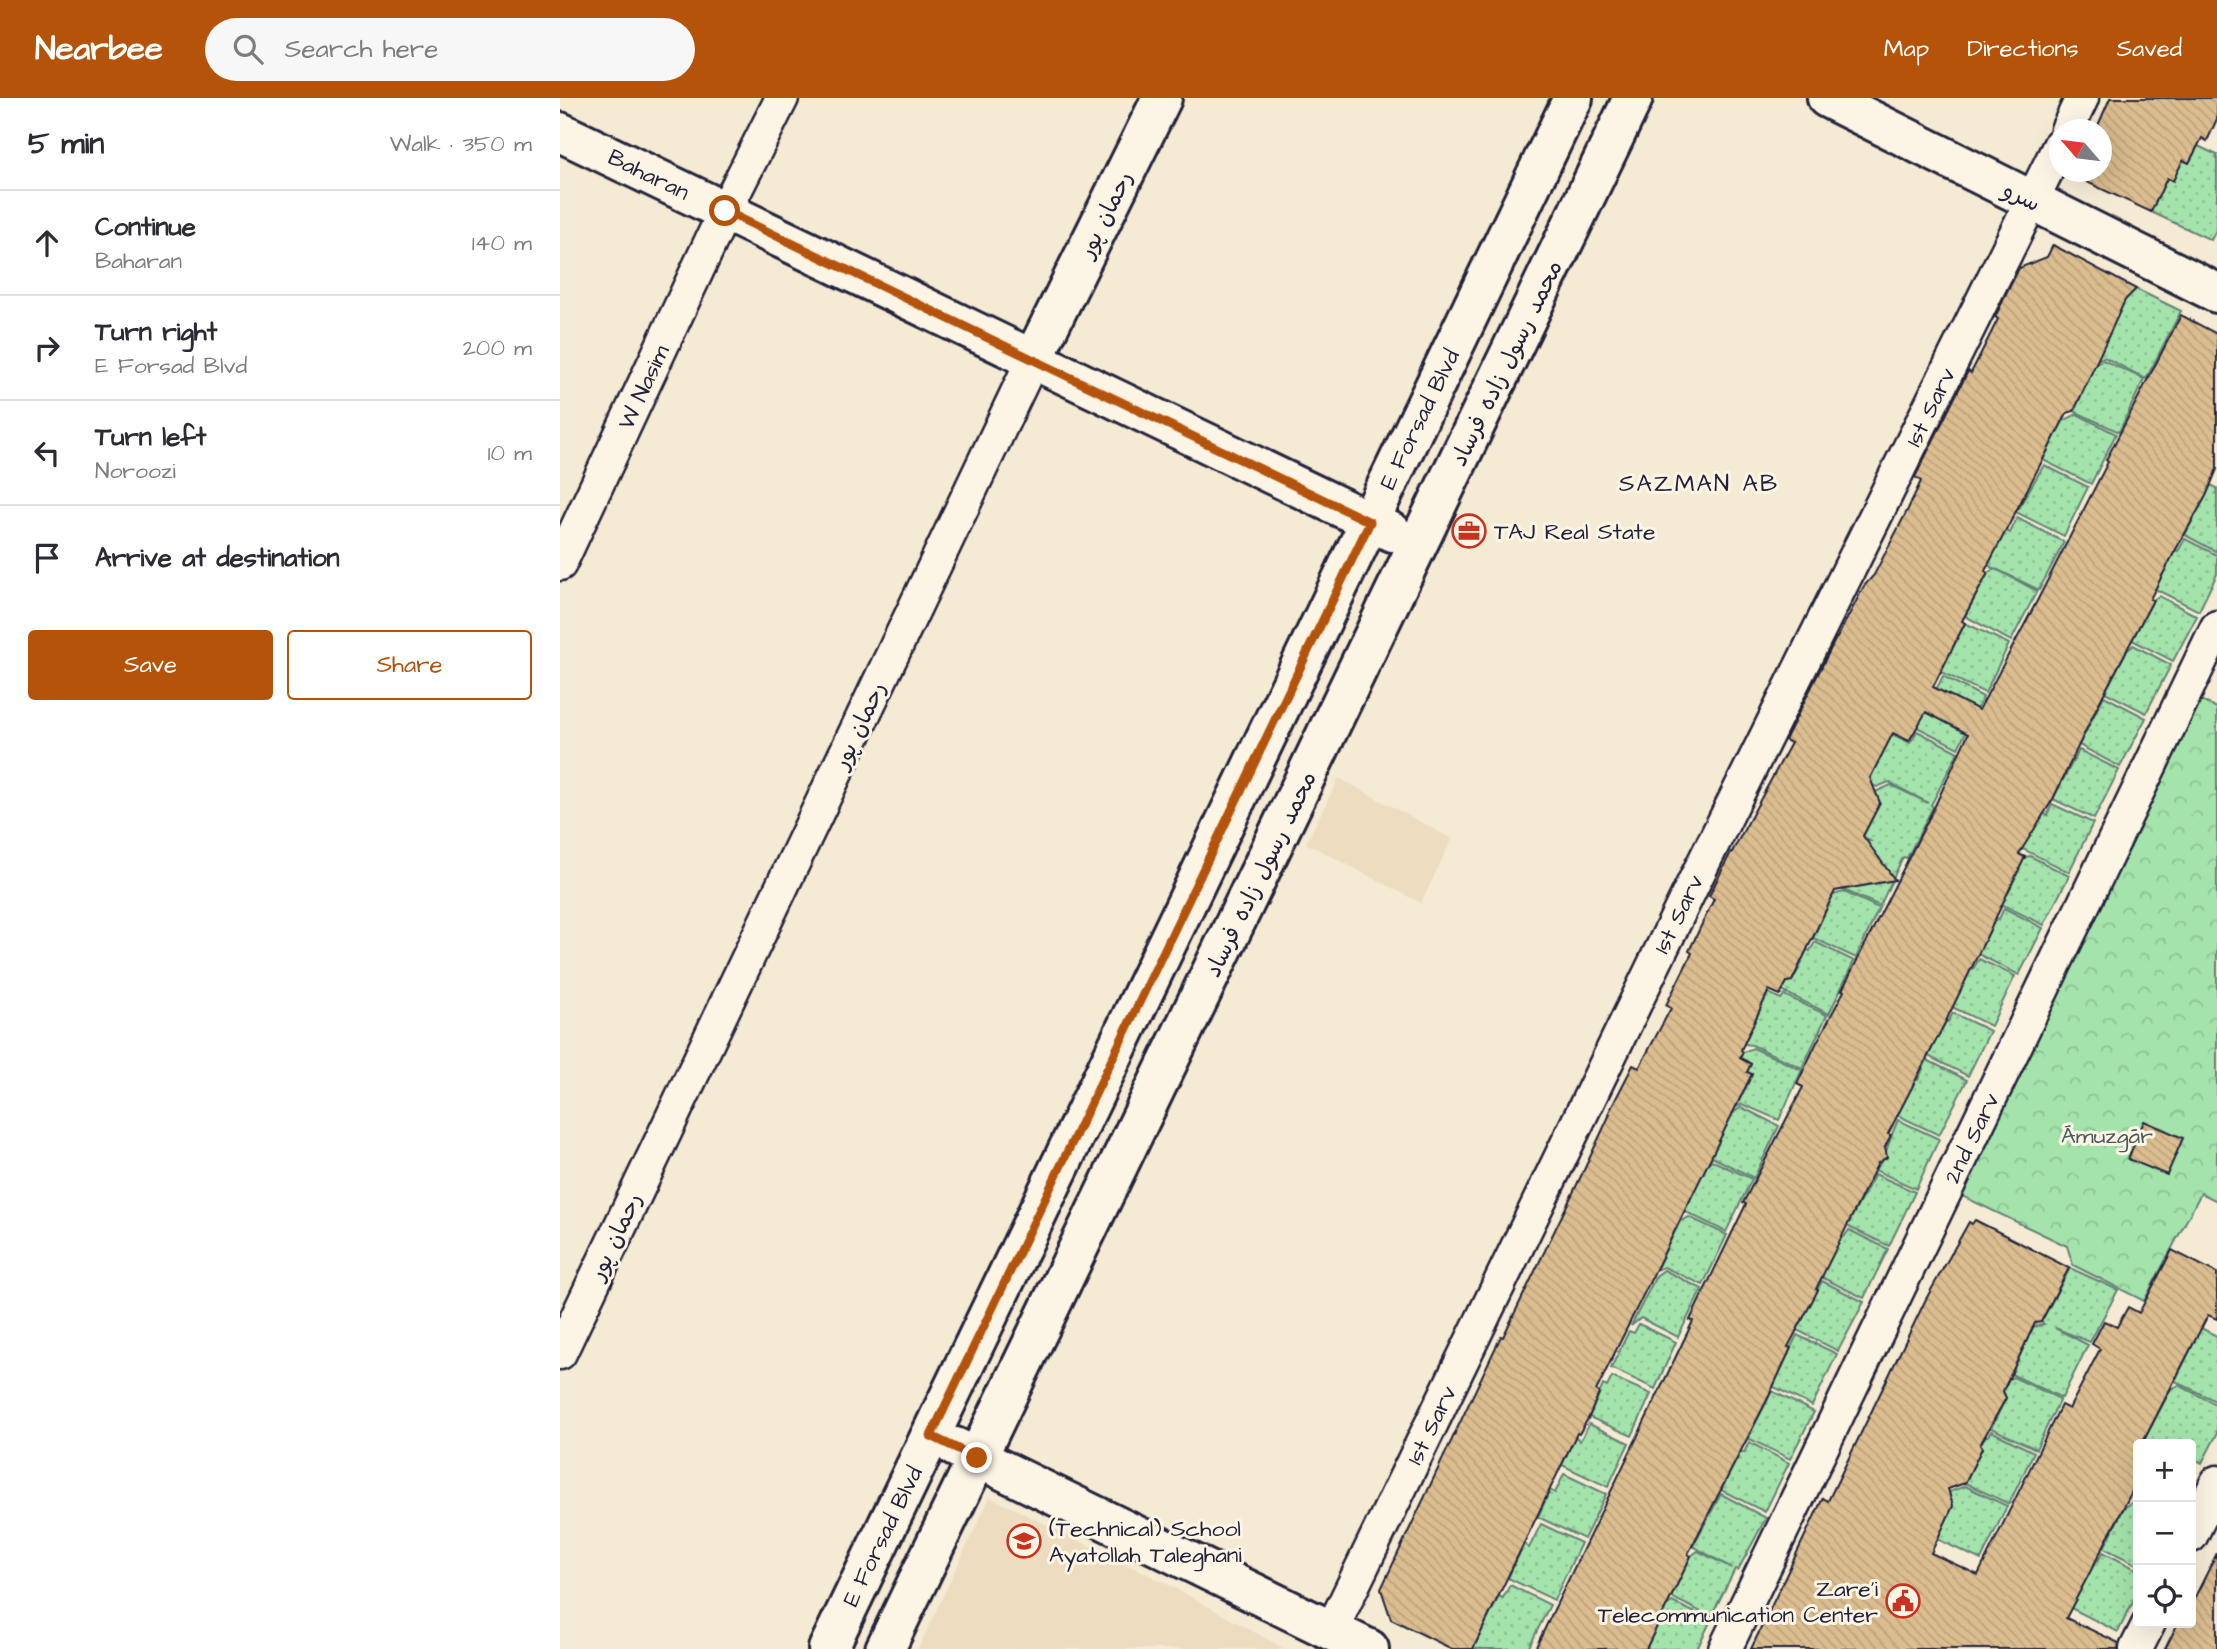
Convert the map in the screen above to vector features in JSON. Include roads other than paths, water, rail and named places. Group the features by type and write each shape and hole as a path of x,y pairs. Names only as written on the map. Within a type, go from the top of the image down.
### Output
{"street":[{"name":"W Nasim","path":"560,564 725,211 782,98"},
{"name":"رحمان پور","path":"560,1353 1033,359 1162,98"},
{"name":"E Forsad Blvd","path":"828,1649 1573,98"},
{"name":"محمد رسول زاده فرساد","path":"885,1649 1633,98"},
{"name":"سرو","path":"1827,98 2217,293"},
{"path":"2072,119 2082,98"},
{"name":"Baharan","path":"560,132 1419,545"},
{"name":"1st Sarv","path":"1331,1630 1688,894 2049,167"},
{"name":"2nd Sarv","path":"1725,1649 2217,627"},
{"path":"1173,931 1221,954"},
{"path":"931,1436 1369,1649"},
{"path":"2196,1526 2217,1482"},
{"path":"2136,1649 2146,1628"}],"place":[{"name":"TAJ Real State","path":"1469,531"},
{"name":"(Technical) School Ayatollah Taleghani","path":"1024,1541"},
{"name":"Zare'i Telecommunication Center","path":"1903,1601"}],"district":[{"name":"SAZMAN AB","path":"1699,483"}],"park label":[{"name":"Āmuzgār","path":"2107,1135"}]}
